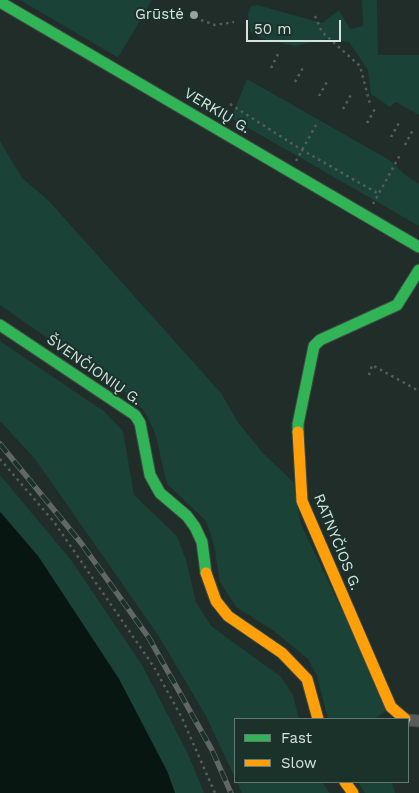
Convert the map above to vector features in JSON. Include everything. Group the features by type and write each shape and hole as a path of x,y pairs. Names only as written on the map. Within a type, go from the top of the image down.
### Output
{"street":[{"name":"VERKIŲ G.","path":"0,2 366,218 419,247"},
{"name":"RATNYČIOS G.","path":"404,718 391,707 302,501 298,424 314,346 320,340 397,305 419,270"},
{"name":"ŠVENČIONIŲ G.","path":"0,325 83,382 126,407 135,416 140,423 150,475 155,485 160,493 187,516 202,542 206,578 216,601 228,616 282,653 308,679 318,718"}],"path":[{"path":"315,16 322,32 360,66 370,104"},
{"path":"201,20 214,25 234,22"},
{"path":"270,68 279,52"},
{"path":"295,82 304,66"},
{"path":"319,96 328,80"},
{"path":"343,109 352,93"},
{"path":"230,104 302,150 379,194"},
{"path":"367,123 376,107"},
{"path":"391,137 400,121"},
{"path":"290,172 316,125"},
{"path":"405,145 414,128"},
{"path":"366,218 400,155"},
{"path":"368,375 372,365 419,391"},
{"path":"0,459 54,522 154,667 182,718 215,793"}],"green space":[{"path":"20,0 152,0 117,57"},
{"path":"377,0 378,55 419,55 419,115 396,102 390,107 371,94 368,70 349,42 327,39 295,46 260,38 250,31 248,14 251,6 257,5 322,23 339,10 350,29 363,26 362,1"},
{"path":"247,79 391,161 405,175 419,184 419,226 231,118"},
{"path":"0,141 22,178 48,200 221,393 237,421 262,452 293,482 301,524 389,709 376,718 328,718 317,676 308,659 274,631 236,607 220,582 214,545 206,521 167,484 155,433 146,414 132,397 0,305"},
{"path":"0,341 105,412 123,431 134,495 177,536 186,560 196,602 211,626 281,677 293,695 299,718 234,718 234,776 206,716 158,635 35,459 0,421"},
{"path":"0,475 71,560 142,665 188,754 204,793 175,793 167,771 119,679 38,556 0,511"},
{"path":"237,783 323,783 330,793 242,793"},
{"path":"359,783 392,783 395,793 365,793"}],"shaded area":[{"path":"0,512 38,556 119,679 167,771 175,793 0,793"}],"railway":[{"path":"0,444 81,543 149,638 212,750 231,793"}],"traffic: fast":[{"path":"0,2 419,247"},
{"path":"298,432 314,346 320,340 397,305 419,270"},
{"path":"0,325 135,415 140,423 150,475 160,493 187,516 195,527 202,542 206,573"}],"traffic: slow":[{"path":"298,432 302,501 391,707 404,718"},
{"path":"206,573 216,601 228,616 282,653 307,679 318,718"},
{"path":"346,783 353,793"}],"place":[{"name":"Grūstė","path":"194,15"}]}
